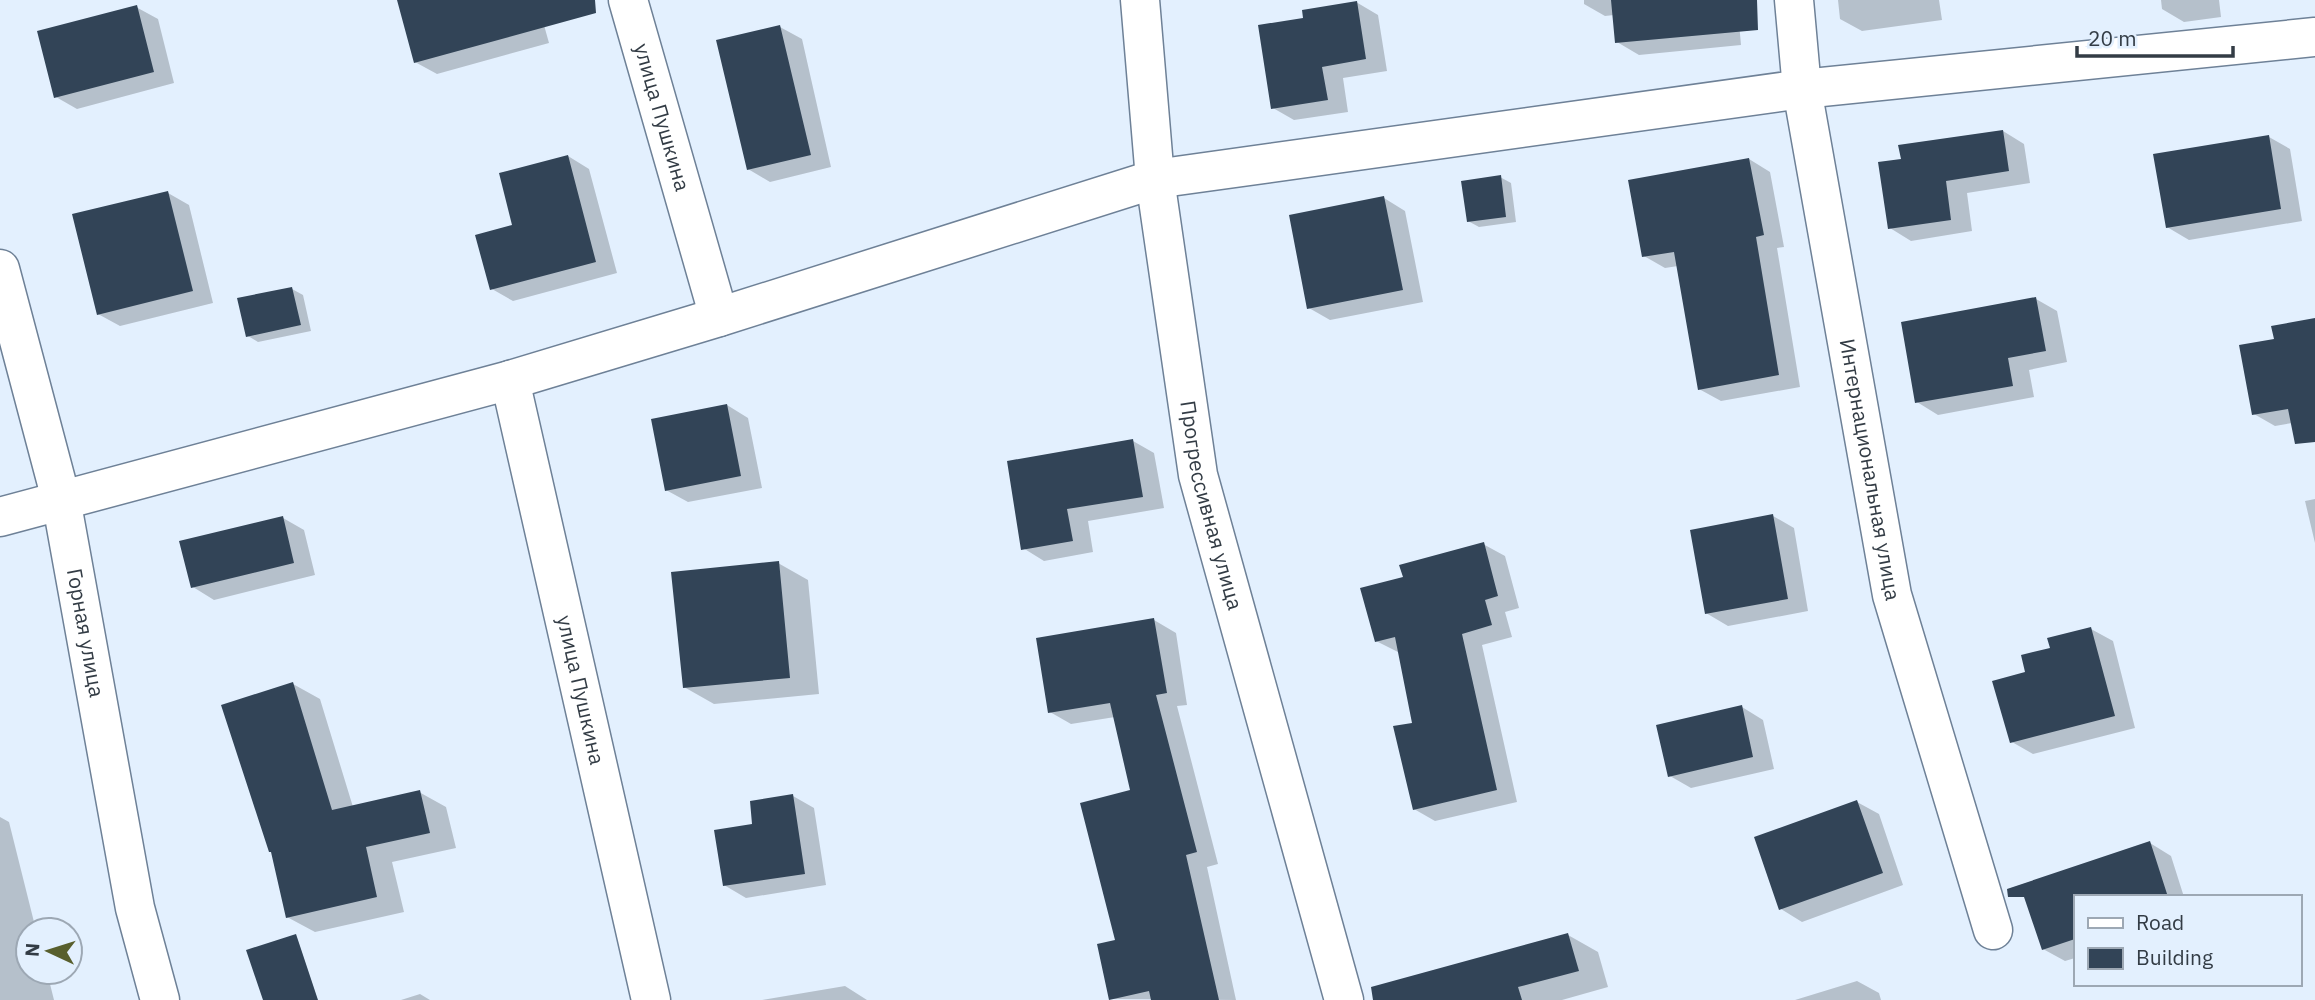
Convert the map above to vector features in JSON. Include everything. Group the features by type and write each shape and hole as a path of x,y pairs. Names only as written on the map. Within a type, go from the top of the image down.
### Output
{"street":[{"name":"улица Пушкина","path":"628,0 719,317"},
{"name":"Прогрессивная улица","path":"1140,0 1155,178 1198,475 1344,1000"},
{"name":"Интернациональная улица","path":"1794,0 1802,89 1892,595 1993,930"},
{"path":"0,517 510,380 719,317 1155,178 1802,89 2315,37"},
{"name":"Горная улица","path":"0,270 61,499 135,908 160,1000"},
{"name":"улица Пушкина","path":"510,380 651,1000"}],"building":[{"path":"397,0 595,0 596,13 414,63"},
{"path":"1611,0 1757,0 1758,30 1615,43"},
{"path":"1357,1 1366,59 1322,67 1328,100 1271,109 1258,25 1303,18 1302,10"},
{"path":"137,5 154,72 54,98 37,31"},
{"path":"780,25 811,155 747,170 716,40"},
{"path":"2003,130 2009,171 1946,181 1951,220 1888,229 1878,162 1901,159 1898,145"},
{"path":"2269,135 2281,209 2166,228 2153,154"},
{"path":"568,155 596,262 490,290 475,235 512,225 499,173"},
{"path":"1749,158 1764,235 1756,237 1779,375 1698,390 1674,252 1642,257 1628,180"},
{"path":"1501,175 1506,217 1467,222 1461,181"},
{"path":"168,191 193,291 97,315 72,214"},
{"path":"1384,196 1403,290 1307,309 1289,215"},
{"path":"292,287 301,325 246,337 237,298"},
{"path":"2036,297 2046,351 2008,358 2013,386 1915,403 1901,322"},
{"path":"2315,318 2315,442 2295,444 2288,409 2252,415 2239,345 2274,339 2271,326"},
{"path":"727,404 741,476 665,491 651,419"},
{"path":"1133,439 1143,497 1067,509 1073,541 1021,550 1007,461"},
{"path":"1773,514 1788,599 1705,614 1690,530"},
{"path":"283,516 294,563 191,588 179,541"},
{"path":"1484,542 1498,596 1485,600 1492,625 1462,634 1497,790 1413,810 1393,726 1412,723 1395,637 1375,642 1360,588 1403,577 1399,565"},
{"path":"779,561 790,678 683,688 671,572"},
{"path":"1154,618 1167,693 1156,695 1197,852 1186,855 1219,1000 1151,1000 1149,991 1109,1000 1097,944 1115,940 1080,803 1130,790 1110,703 1048,713 1036,638"},
{"path":"2091,627 2115,716 2010,743 1992,681 2025,672 2021,655 2050,648 2047,638"},
{"path":"293,682 332,810 420,790 430,833 366,847 377,897 286,918 271,852 221,705"},
{"path":"1742,705 1753,757 1668,777 1656,725"},
{"path":"793,794 805,874 723,886 714,830 752,824 750,801"},
{"path":"1857,800 1883,873 1779,910 1754,837"},
{"path":"2150,841 2167,895 2074,895 2074,939 2042,950 2024,897 2008,897 2007,889"},
{"path":"1568,933 1579,971 1518,987 1522,1000 1373,1000 1371,987"},
{"path":"296,934 318,1000 263,1000 246,950"}]}
